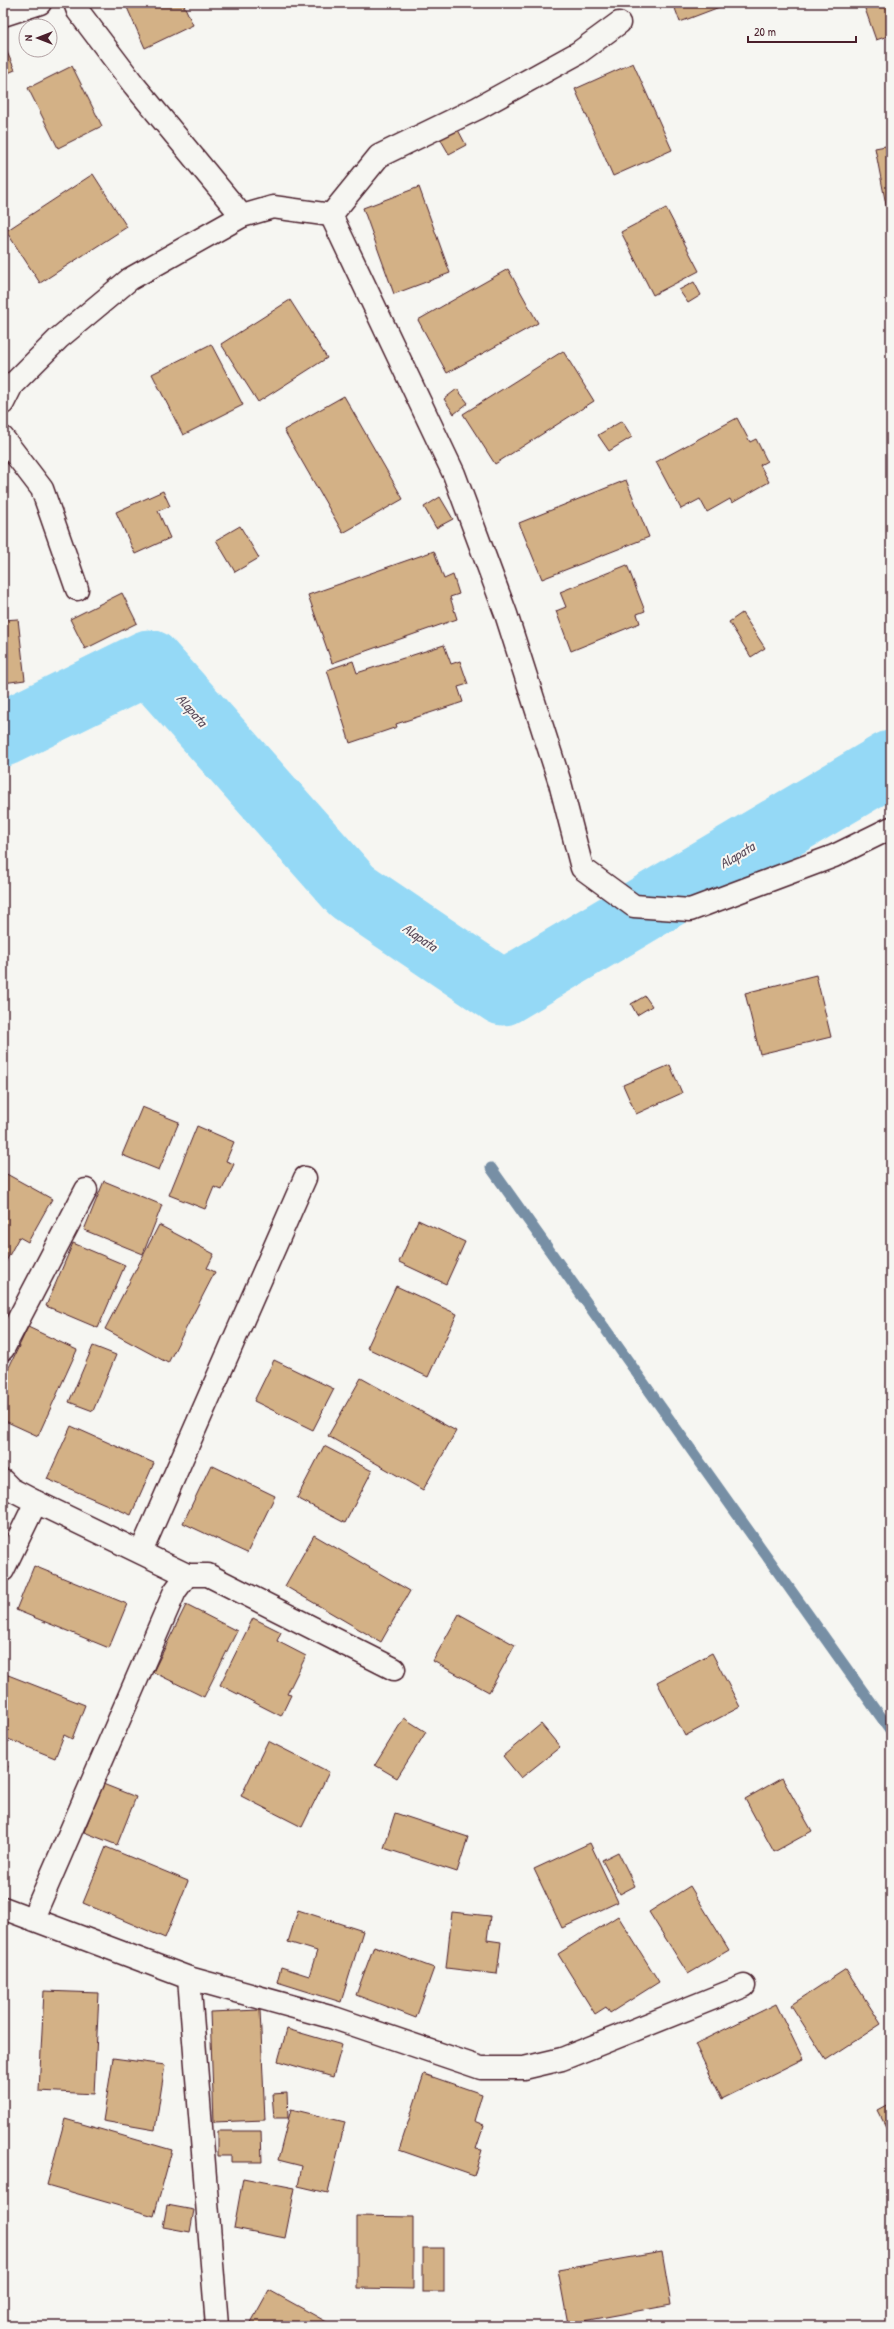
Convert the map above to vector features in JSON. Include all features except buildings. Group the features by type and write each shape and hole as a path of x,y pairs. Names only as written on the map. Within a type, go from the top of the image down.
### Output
{"street":[{"path":"3,15 40,3"},
{"path":"75,3 78,11 134,85 242,216"},
{"path":"331,215 379,156 504,94 578,52 619,23"},
{"path":"3,403 12,384 59,338 130,279 242,216 273,207 331,215"},
{"path":"331,215 454,474 506,614 560,783 582,868 634,906 690,910 834,856 891,828"},
{"path":"3,438 42,489 77,589"},
{"path":"141,1552 304,1178"},
{"path":"3,1350 86,1190"},
{"path":"3,1481 11,1489 36,1502 187,1575 208,1575 394,1669"},
{"path":"3,1570 36,1502"},
{"path":"33,1918 175,1591 187,1575"},
{"path":"3,1908 33,1918 189,1978 334,2018 481,2068 524,2068 562,2059 744,1986"},
{"path":"189,1978 217,2326"}],"waterway":[{"name":"Alapata","path":"3,734 149,662 352,891 503,993 891,763"},
{"path":"491,1168 891,1731"}]}
